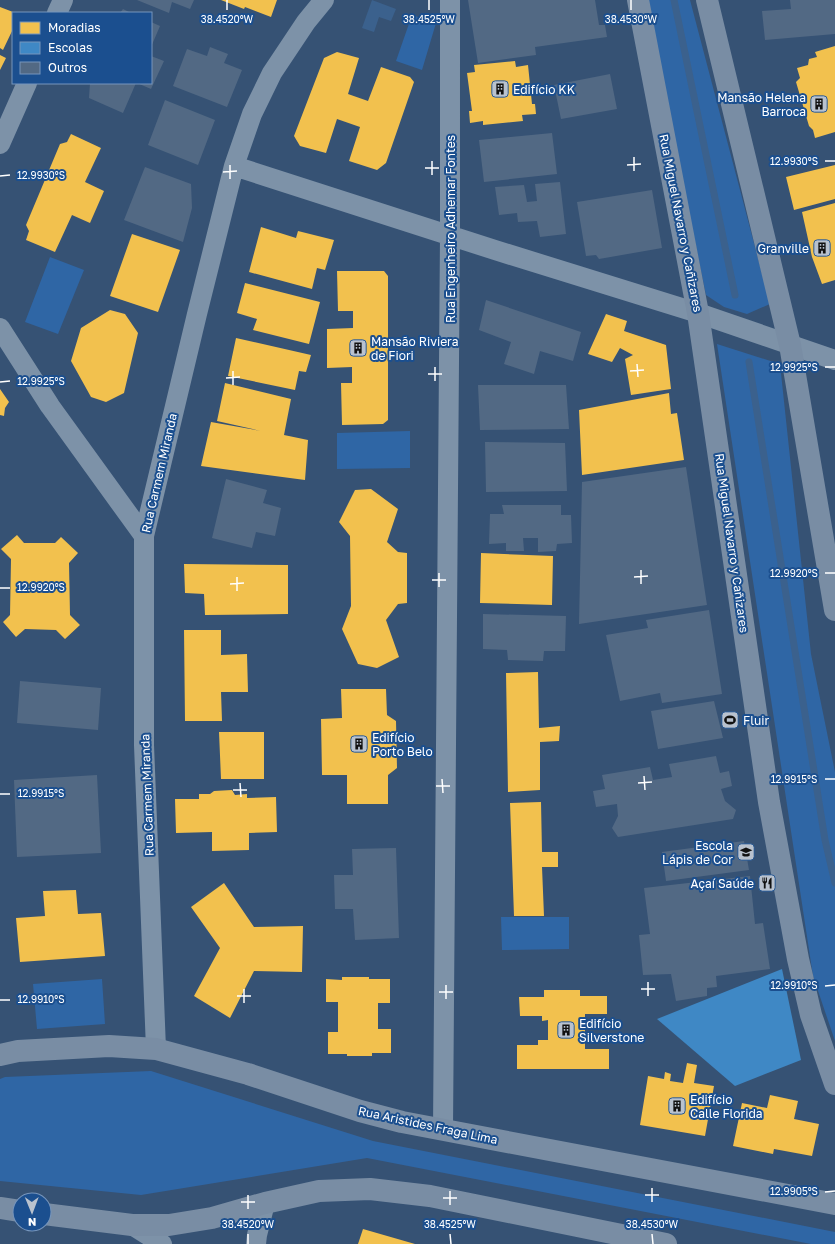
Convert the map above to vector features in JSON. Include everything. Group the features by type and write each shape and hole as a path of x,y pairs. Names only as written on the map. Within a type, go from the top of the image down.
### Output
{"street":[{"path":"57,12 63,0"},
{"name":"Rua Carmem Miranda","path":"156,1049 144,745 144,536 234,166 252,114 272,73 306,22 324,0"},
{"name":"Rua Engenheiro Adhemar Fontes","path":"443,1130 450,235 450,0"},
{"name":"Rua Miguel Navarro y Cañizares","path":"638,0 698,313 769,802 798,959 811,1015 835,1084"},
{"path":"707,0 790,345 835,610"},
{"path":"0,144 27,84"},
{"path":"234,166 698,313 835,360"},
{"path":"0,328 50,406 144,536"},
{"name":"Rua Aristides Fraga Lima","path":"0,1055 18,1051 109,1046 156,1049 248,1074 360,1111 402,1122 835,1204"},
{"path":"52,1215 132,1225 169,1224 212,1218 265,1203 319,1191 370,1189 430,1196 666,1244"},
{"path":"256,1244 265,1203"},
{"path":"0,1208 12,1210"},
{"path":"132,1225 162,1244"}],"shaded area":[{"path":"372,0 396,9 391,21 379,17 374,32 362,28"},
{"path":"645,0 690,0 770,304 747,314 724,307 706,295"},
{"path":"412,15 436,23 422,70 396,61"},
{"path":"50,257 84,270 58,334 25,322"},
{"path":"717,344 780,364 811,654 835,772 835,1041 813,976"},
{"path":"410,431 410,468 337,469 337,433"},
{"path":"501,917 569,917 569,949 502,950"},
{"path":"102,979 105,1024 37,1029 33,984"},
{"path":"151,1071 373,1141 835,1232 835,1244 811,1244 367,1158 141,1195 0,1181 0,1079 5,1077"}],"building: Moradias":[{"path":"221,0 277,0 271,17"},
{"path":"0,7 13,12 12,31 3,50 0,48"},
{"name":"Mansão Helena Barroca","path":"835,46 835,132 815,138 813,130 809,126 796,82 800,78 797,68 808,65 809,59 817,57 815,52"},
{"path":"337,52 359,58 348,94 368,101 381,67 410,77 414,82 386,163 377,170 349,161 360,127 337,119 326,153 300,146 294,136 324,58"},
{"path":"0,55 6,58 0,70"},
{"name":"Edifício KK","path":"515,61 516,67 528,65 532,104 535,104 536,114 522,115 523,121 483,125 483,121 470,123 469,111 472,111 467,73 475,72 474,65"},
{"path":"71,134 101,148 85,182 104,191 90,223 72,215 55,252 26,240 29,231 26,225 60,144 67,142"},
{"path":"835,165 835,199 794,210 786,177"},
{"name":"Granville","path":"835,203 835,280 822,284 812,257 802,212"},
{"path":"261,227 296,238 298,231 334,240 325,270 317,268 312,289 249,272"},
{"path":"132,234 180,250 158,312 110,296"},
{"name":"Mansão Riviera de Fiori","path":"337,271 384,271 388,276 388,420 383,424 342,425 341,383 352,383 352,367 327,368 327,329 353,328 353,311 338,311"},
{"path":"245,283 320,302 309,344 253,330 257,319 237,313"},
{"path":"110,310 125,314 138,333 124,393 106,402 91,397 71,361 81,328"},
{"path":"606,314 627,321 624,331 666,345 671,389 631,395 625,359 633,355 620,348 612,362 588,354"},
{"path":"236,338 311,355 306,372 299,371 295,390 228,376"},
{"path":"225,383 291,399 284,435 308,440 305,480 201,466 211,422 261,431 217,421"},
{"path":"0,389 9,402 5,408 4,416 0,415"},
{"path":"669,393 671,414 677,413 684,460 582,475 579,410"},
{"path":"371,489 398,509 387,542 398,552 407,553 407,603 398,604 386,620 399,657 377,668 358,664 342,629 351,606 350,536 339,522 355,490"},
{"path":"17,535 24,543 55,543 61,537 78,553 69,563 70,615 80,625 65,639 56,630 25,629 16,637 3,622 10,615 11,559 1,549"},
{"path":"481,553 553,556 552,605 480,603"},
{"path":"184,564 288,565 288,614 205,615 204,594 185,593"},
{"path":"184,630 221,630 221,655 247,654 248,692 221,692 222,721 185,721"},
{"path":"538,672 539,728 560,726 559,741 540,742 540,790 508,792 506,673"},
{"name":"Edifício Porto Belo","path":"341,689 386,689 387,715 396,721 397,768 388,775 388,804 347,804 347,775 322,775 321,719 342,718"},
{"path":"219,732 264,732 264,779 221,779"},
{"path":"232,790 235,795 247,794 247,798 276,797 277,832 249,833 249,850 212,851 212,832 176,833 175,799 199,799 199,794 210,794 214,791"},
{"path":"541,802 542,852 558,852 558,867 542,867 544,916 514,916 510,803"},
{"path":"224,883 254,927 303,926 302,972 254,971 230,1018 194,996 220,948 191,907"},
{"path":"76,890 78,914 101,913 105,956 20,962 16,918 45,916 43,891"},
{"path":"342,977 390,979 390,1003 378,1003 378,1029 391,1029 391,1053 372,1053 372,1056 328,1054 328,1032 338,1032 338,1002 326,1002 326,979 342,980"},
{"name":"Edifício Silverstone","path":"544,990 580,990 580,996 607,996 607,1014 585,1014 585,1049 609,1049 609,1069 517,1069 517,1045 538,1045 538,1040 548,1040 548,1020 542,1021 542,1016 520,1016 519,997 544,997"},
{"name":"Edifício Calle Florida","path":"687,1063 697,1065 694,1083 714,1086 705,1136 640,1125 648,1076 664,1079 665,1072 671,1074 670,1081 683,1083"},
{"path":"770,1095 798,1101 794,1119 819,1124 812,1156 774,1149 773,1154 733,1146 742,1103 767,1108"},
{"path":"363,1229 415,1244 358,1244"}],"building: Escolas":[{"path":"782,969 801,1060 735,1086 657,1019"}],"building: Outros":[{"path":"137,0 194,0 190,9 172,2 169,13"},
{"path":"468,0 595,0 599,25 605,25 607,37 535,47 536,55 478,63"},
{"path":"790,0 835,0 835,34 765,40 762,11 791,9"},
{"path":"123,9 129,12 121,12"},
{"path":"152,22 160,26 152,45"},
{"path":"210,47 228,54 224,63 242,70 227,107 173,86 187,49 207,56"},
{"path":"152,56 164,61 151,89 139,84 152,84"},
{"path":"610,74 617,109 561,119 554,85"},
{"path":"90,84 136,84 123,113 89,98"},
{"path":"165,100 215,120 198,165 148,145"},
{"path":"552,133 557,174 484,182 479,140"},
{"path":"145,167 191,184 192,208 183,242 124,220"},
{"path":"560,182 566,234 540,237 537,221 518,222 517,213 499,215 495,187 524,185 527,202 537,201 535,184"},
{"path":"652,190 662,248 599,259 596,255 586,256 577,202"},
{"path":"486,300 581,332 573,361 540,351 534,374 504,364 511,342 479,330"},
{"path":"478,385 566,385 569,429 480,430"},
{"path":"485,442 565,443 567,491 486,492"},
{"path":"686,467 707,605 579,624 582,482"},
{"path":"226,479 267,490 263,503 281,508 275,536 256,532 252,548 212,538"},
{"path":"502,505 561,505 561,515 571,515 572,543 557,544 556,551 538,552 538,538 523,538 524,551 506,551 506,543 489,544 490,514 504,514"},
{"path":"709,610 722,694 662,703 660,693 620,701 606,635 648,628 646,620"},
{"path":"483,614 566,616 565,651 544,651 543,661 508,660 507,650 483,649"},
{"path":"20,681 101,688 98,730 17,723"},
{"path":"714,701 723,738 658,749 651,711"},
{"path":"716,756 720,773 729,771 732,786 721,789 725,801 736,810 733,819 618,837 612,828 618,816 617,804 596,807 593,791 605,789 602,775 650,767 653,780 672,777 669,764"},
{"path":"97,775 101,853 17,857 14,780"},
{"path":"744,841 749,870 666,881 662,852"},
{"path":"396,848 399,938 355,940 353,909 335,909 334,875 353,875 352,849"},
{"path":"750,876 755,924 763,923 770,969 716,976 717,987 707,988 707,996 676,1001 671,974 643,975 639,935 650,934 644,888"}],"waterway":[{"path":"674,0 735,295"},
{"path":"749,362 825,840 835,883"}],"place":[{"name":"Edifício KK","path":"500,89"},
{"name":"Mansão Helena Barroca","path":"819,104"},
{"name":"Granville","path":"822,248"},
{"name":"Mansão Riviera de Fiori","path":"358,348"},
{"name":"Fluir","path":"730,720"},
{"name":"Edifício Porto Belo","path":"359,744"},
{"name":"Escola Lápis de Cor","path":"746,852"},
{"name":"Açaí Saúde","path":"767,883"},
{"name":"Edifício Silverstone","path":"566,1030"},
{"name":"Edifício Calle Florida","path":"677,1106"}]}
